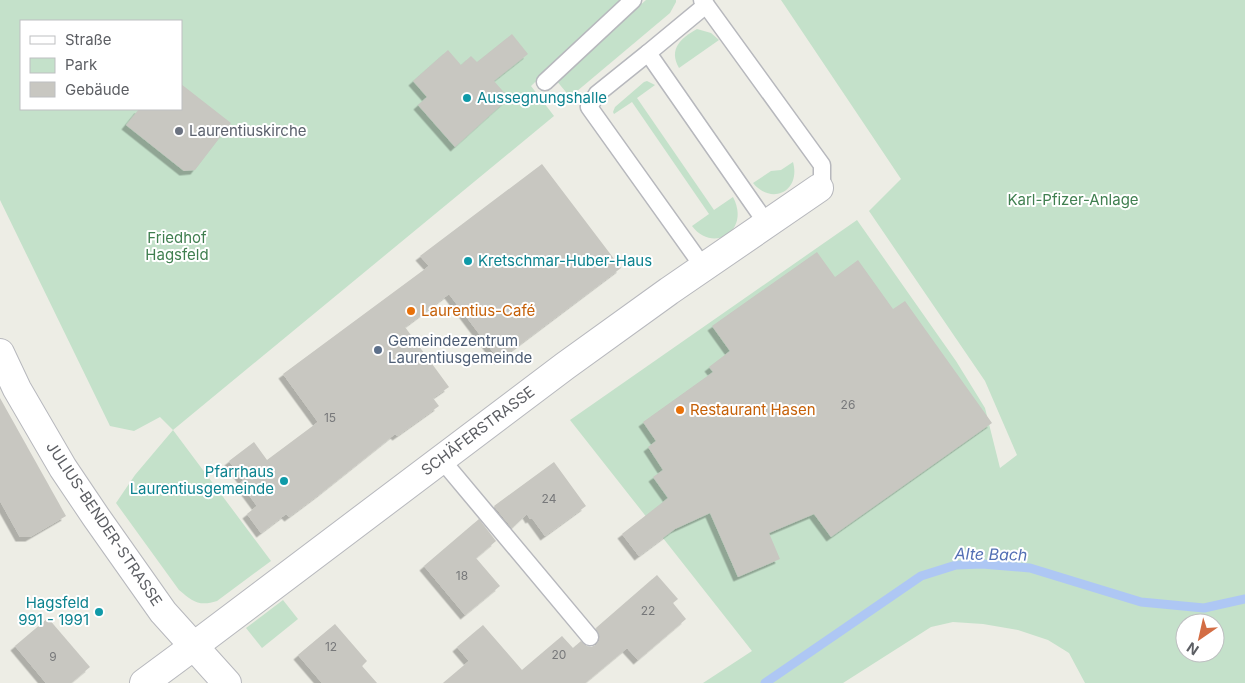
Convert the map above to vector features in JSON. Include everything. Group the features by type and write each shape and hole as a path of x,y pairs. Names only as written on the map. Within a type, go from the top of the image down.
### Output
{"street":[{"name":"SCHÄFERSTRASSE","path":"144,683 573,360 669,291 819,188"},
{"name":"JULIUS-BENDER-STRASSE","path":"0,353 17,389 74,484 131,567 163,612 227,683"}],"lane":[{"path":"545,82 633,0"},
{"path":"704,268 589,107 597,94 648,53 704,3 822,165 822,179 819,188"},
{"path":"648,53 767,224"},
{"path":"441,459 590,638"}],"green space":[{"name":"Friedhof Hagsfeld","path":"0,0 620,0 531,86 554,116 173,430 160,417 134,431 110,426 0,200"},
{"path":"646,0 676,0 676,2 670,13 570,97 556,80"},
{"name":"Karl-Pfizer-Anlage","path":"781,0 1245,0 1245,683 1085,683 1069,653 1048,640 1018,630 983,624 953,622 931,627 843,683 703,683 752,651 570,420 857,220 956,361 985,408 1000,468 1017,455 985,381 869,211 901,179"},
{"path":"697,29 711,33 719,40 679,68 675,55 678,45 681,40"},
{"path":"647,81 655,85 637,98 714,210 733,197 737,209 737,220 727,235 719,238 710,238 701,234 692,226 709,214 632,102 614,114 615,107"},
{"path":"793,162 793,181 783,192 768,194 753,183 771,171 781,170"},
{"path":"173,430 271,561 217,601 200,603 192,600 179,590 116,503 135,475"},
{"path":"283,600 298,619 262,648 246,628"}],"building":[{"name":"Aussegnungshalle","path":"512,34 528,54 494,81 509,98 455,147 418,105 427,97 413,81 448,50 461,65 471,56 477,62"},
{"name":"Laurentiuskirche","path":"182,85 231,123 195,170 184,171 126,125 138,110 182,110"},
{"path":"542,164 621,268 499,360 449,294 405,327 449,387 433,398 439,406 397,436 395,434 289,517 286,514 261,533 247,514 257,506 240,483 243,480 229,461 254,442 267,460 318,422 283,374 429,266 420,256"},
{"path":"817,252 835,277 858,260 893,309 905,301 992,423 831,537 814,514 769,533 780,559 738,577 710,513 675,529 639,556 622,534 668,498 653,477 663,470 648,447 656,441 643,422 713,372 709,367 730,351 712,326"},
{"path":"0,398 66,516 30,537 20,537 0,501"},
{"path":"554,462 586,506 545,536 527,514 512,528 494,506"},
{"path":"479,519 496,541 476,558 500,586 465,615 424,566"},
{"path":"657,575 678,599 673,603 686,619 638,660 627,648 585,683 443,683 469,661 457,647 483,625 522,670 562,636 573,648 581,641 587,646 596,645 600,636 596,628"},
{"path":"48,618 90,667 71,683 46,683 15,646"},
{"path":"335,624 367,661 362,666 377,683 322,683 298,655"}],"waterway":[{"name":"Alte Bach","path":"765,683 921,576 956,565 982,564 1030,568 1141,602 1204,608 1245,599"}],"place":[{"name":"Aussegnungshalle","path":"467,98"},
{"name":"Laurentiuskirche","path":"179,131"},
{"name":"Kretschmar-Huber-Haus","path":"468,261"},
{"name":"Laurentius-Café","path":"411,311"},
{"name":"Gemeindezentrum Laurentiusgemeinde","path":"378,350"},
{"name":"Restaurant Hasen","path":"680,410"},
{"name":"Pfarrhaus Laurentiusgemeinde","path":"284,481"},
{"name":"Hagsfeld 991 - 1991","path":"99,612"}]}
